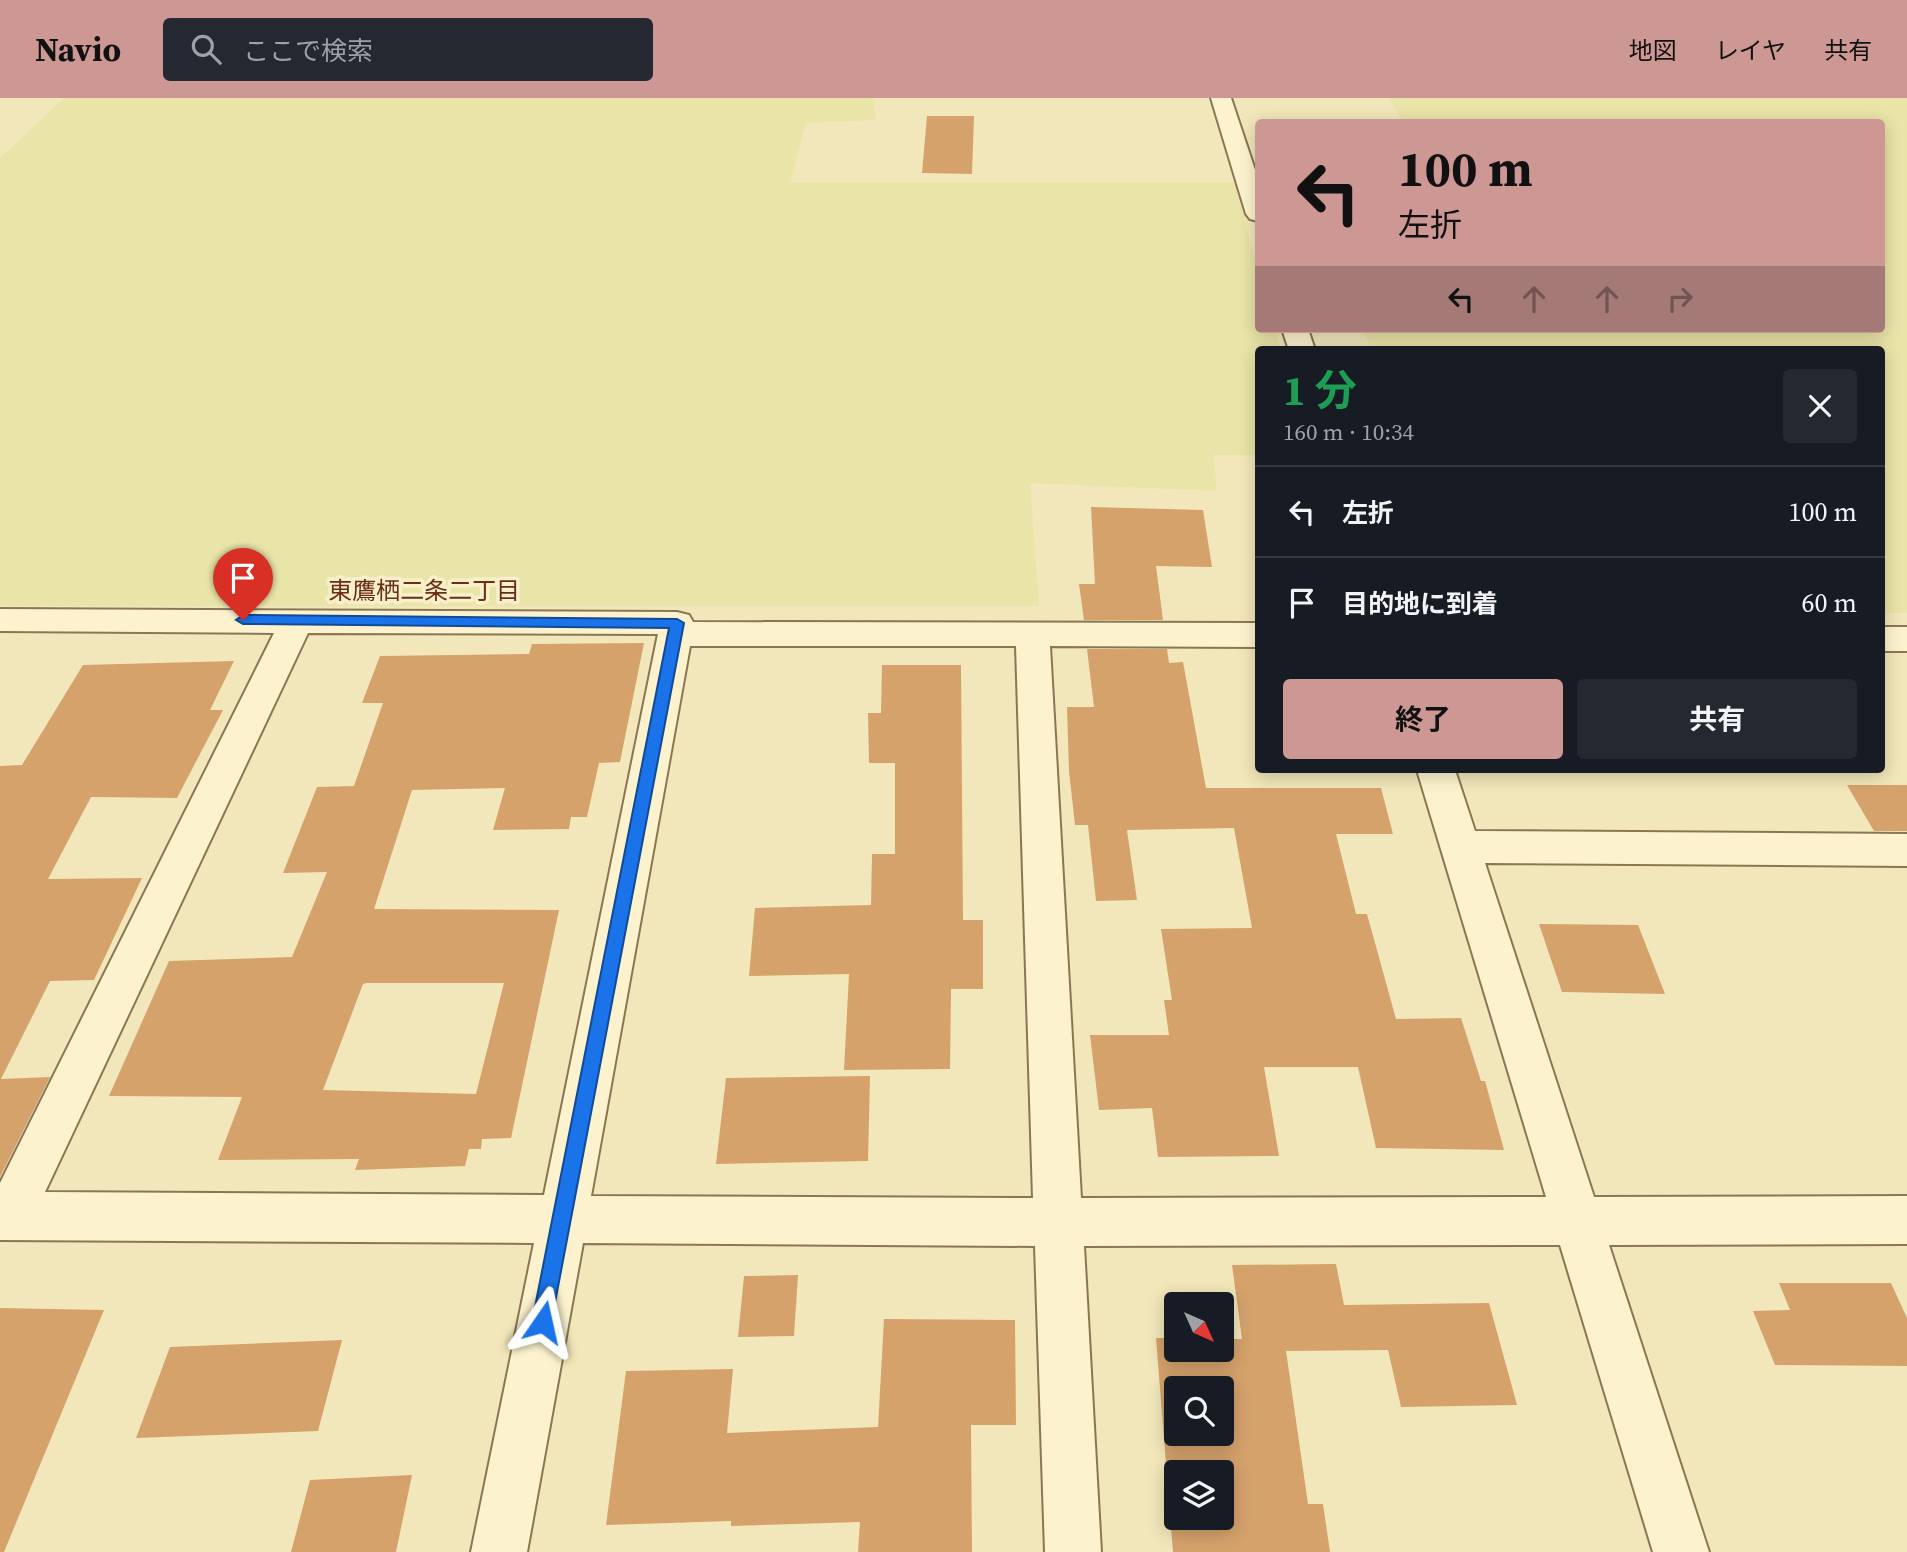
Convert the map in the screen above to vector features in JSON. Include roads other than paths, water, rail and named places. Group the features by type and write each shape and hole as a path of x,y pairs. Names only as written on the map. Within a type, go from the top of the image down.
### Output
{"street":[{"path":"1221,98 1255,205"},
{"path":"0,620 677,623 499,1552"},
{"path":"297,620 4,1216 1056,1222 1576,1223 1907,1220"},
{"path":"1032,633 1056,1222 1073,1552"},
{"path":"675,634 1255,635"},
{"path":"1885,639 1907,639"},
{"path":"1437,773 1681,1552"},
{"path":"1460,847 1907,850"}],"district":[{"name":"東鷹栖二条二丁目","path":"424,591"}]}
